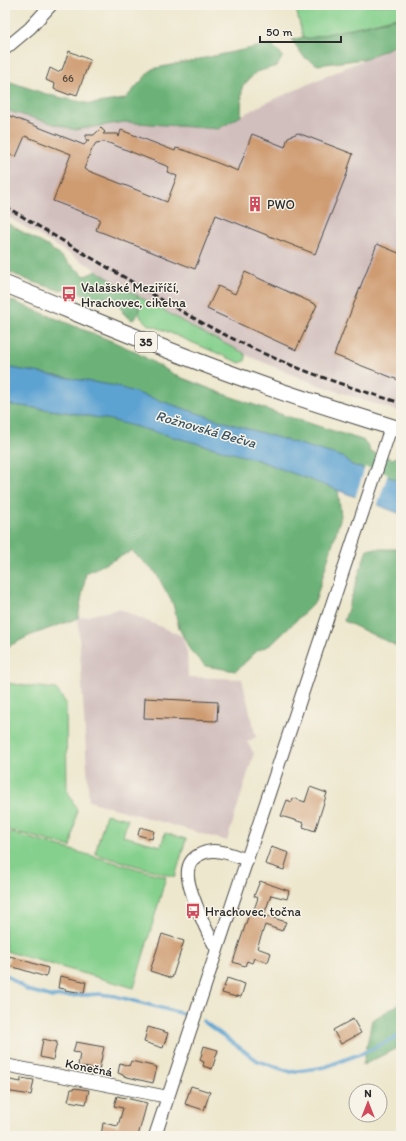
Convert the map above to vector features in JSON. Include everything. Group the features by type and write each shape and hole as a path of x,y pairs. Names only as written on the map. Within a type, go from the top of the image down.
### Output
{"main road":[{"name":"35","path":"5,284 207,366 289,395 396,428"}],"street":[{"path":"5,49 30,28 51,5"},
{"path":"155,1136 357,527 381,457 396,428"},
{"path":"216,949 209,938 191,890 188,878 188,868 193,858 203,852 209,851 220,852 246,860"},
{"name":"Konečná","path":"5,1065 168,1097"}],"shaded area":[{"path":"401,43 401,412 305,380 251,357 199,331 5,215 5,110 75,130 124,122 218,129 257,107"},
{"path":"119,609 182,636 187,652 188,677 242,679 256,737 247,742 254,753 227,841 89,801 78,618"}],"green space":[{"path":"295,5 401,5 401,16 306,39 303,37"},
{"path":"401,17 401,43 364,59 318,65 304,57 292,40 303,37 307,39"},
{"path":"271,44 283,56 277,66 256,72 242,87 241,116 218,129 124,122 75,130 5,110 5,80 49,95 91,104 125,99 152,69"},
{"path":"5,222 49,247 85,276 97,271 137,295 139,307 136,318 132,320 123,313 117,300 111,296 102,298 98,301 68,288 59,290 30,281 5,270"},
{"path":"137,295 199,331 244,353 246,357 245,361 240,363 147,324 141,318 139,313"},
{"path":"5,298 132,350 177,376 277,413 362,440 368,445 370,452 393,459 401,453 401,481 352,465 342,457 218,420 116,386 5,367"},
{"path":"5,404 111,420 255,459 338,490 341,516 315,602 272,644 257,651 236,671 205,666 190,650 179,628 173,604 156,573 132,551 86,573 78,618 29,636 5,648"},
{"path":"367,549 401,549 401,648 344,621"},
{"path":"5,683 56,689 66,703 67,790 77,810 71,847 5,829"},
{"path":"106,814 128,819 123,836 161,846 165,833 186,839 175,877 95,854"},
{"path":"5,831 166,877 134,988 5,951"},
{"path":"401,1003 401,1046 363,1065 372,1020"}],"water":[{"name":"Rožnovská Bečva","path":"5,367 116,386 218,420 343,457 352,465 401,481 401,514 255,459 111,420 5,404"}],"pier":[{"path":"365,467 388,474 377,507 355,498"}],"building":[{"path":"69,51 90,60 77,95 71,93 70,95 54,89 55,84 46,80 50,68 58,72 62,70"},
{"name":"PWO","path":"5,114 84,145 89,140 86,140 86,135 94,135 101,128 105,132 103,134 118,134 119,137 121,130 175,151 176,148 187,151 238,171 252,134 285,147 288,137 298,133 353,154 348,171 315,254 216,215 195,269 96,230 100,219 53,201 71,154 25,136 16,157 5,153","holes":["96,143 109,143 169,167 167,172 177,176 167,202 84,169"]},
{"path":"377,244 401,254 401,381 334,355"},
{"path":"245,272 317,305 296,350 207,309 218,286 235,294"},
{"path":"145,698 218,702 217,721 144,718"},
{"path":"310,787 327,793 315,831 303,827 304,823 281,816 287,800 292,802 293,798 305,802"},
{"path":"140,827 154,831 152,839 138,835"},
{"path":"271,847 289,853 284,870 265,864"},
{"path":"260,881 289,891 287,899 271,895 264,915 286,922 282,931 265,925 257,948 271,953 268,962 254,958 252,963 247,961 245,966 233,962 249,914 252,915 258,898 254,896"},
{"path":"162,934 184,941 172,978 150,971"},
{"path":"10,956 48,968 46,977 7,965"},
{"path":"60,976 86,982 84,993 58,988"},
{"path":"227,978 245,984 241,997 222,993"},
{"path":"353,1019 361,1033 341,1044 333,1030"},
{"path":"148,1027 168,1033 163,1048 144,1042"},
{"path":"43,1039 57,1042 53,1060 40,1057"},
{"path":"76,1042 104,1047 99,1070 78,1066 80,1053 73,1052"},
{"path":"204,1046 218,1050 212,1069 203,1066 204,1062 200,1060"},
{"path":"131,1061 157,1067 153,1083 123,1076 118,1073 120,1063 129,1066"},
{"path":"21,1078 34,1080 31,1095 5,1091 5,1079 21,1082"},
{"path":"191,1086 210,1092 204,1110 185,1104"},
{"path":"71,1089 89,1090 86,1104 68,1101"},
{"path":"117,1096 147,1103 138,1136 101,1136 103,1123 118,1126 123,1108 114,1106"}],"waterway":[{"path":"5,974 27,990 52,997 100,994 115,996 188,1015"},
{"path":"203,1021 258,1061 291,1072 325,1067 365,1052 401,1035"}],"railway":[{"path":"5,206 169,304 237,341 308,372 401,403"}],"place":[{"name":"PWO","path":"255,204"},
{"name":"Valašské Meziříčí, Hrachovec, cihelna","path":"69,294"},
{"name":"Hrachovec, točna","path":"193,911"}]}
